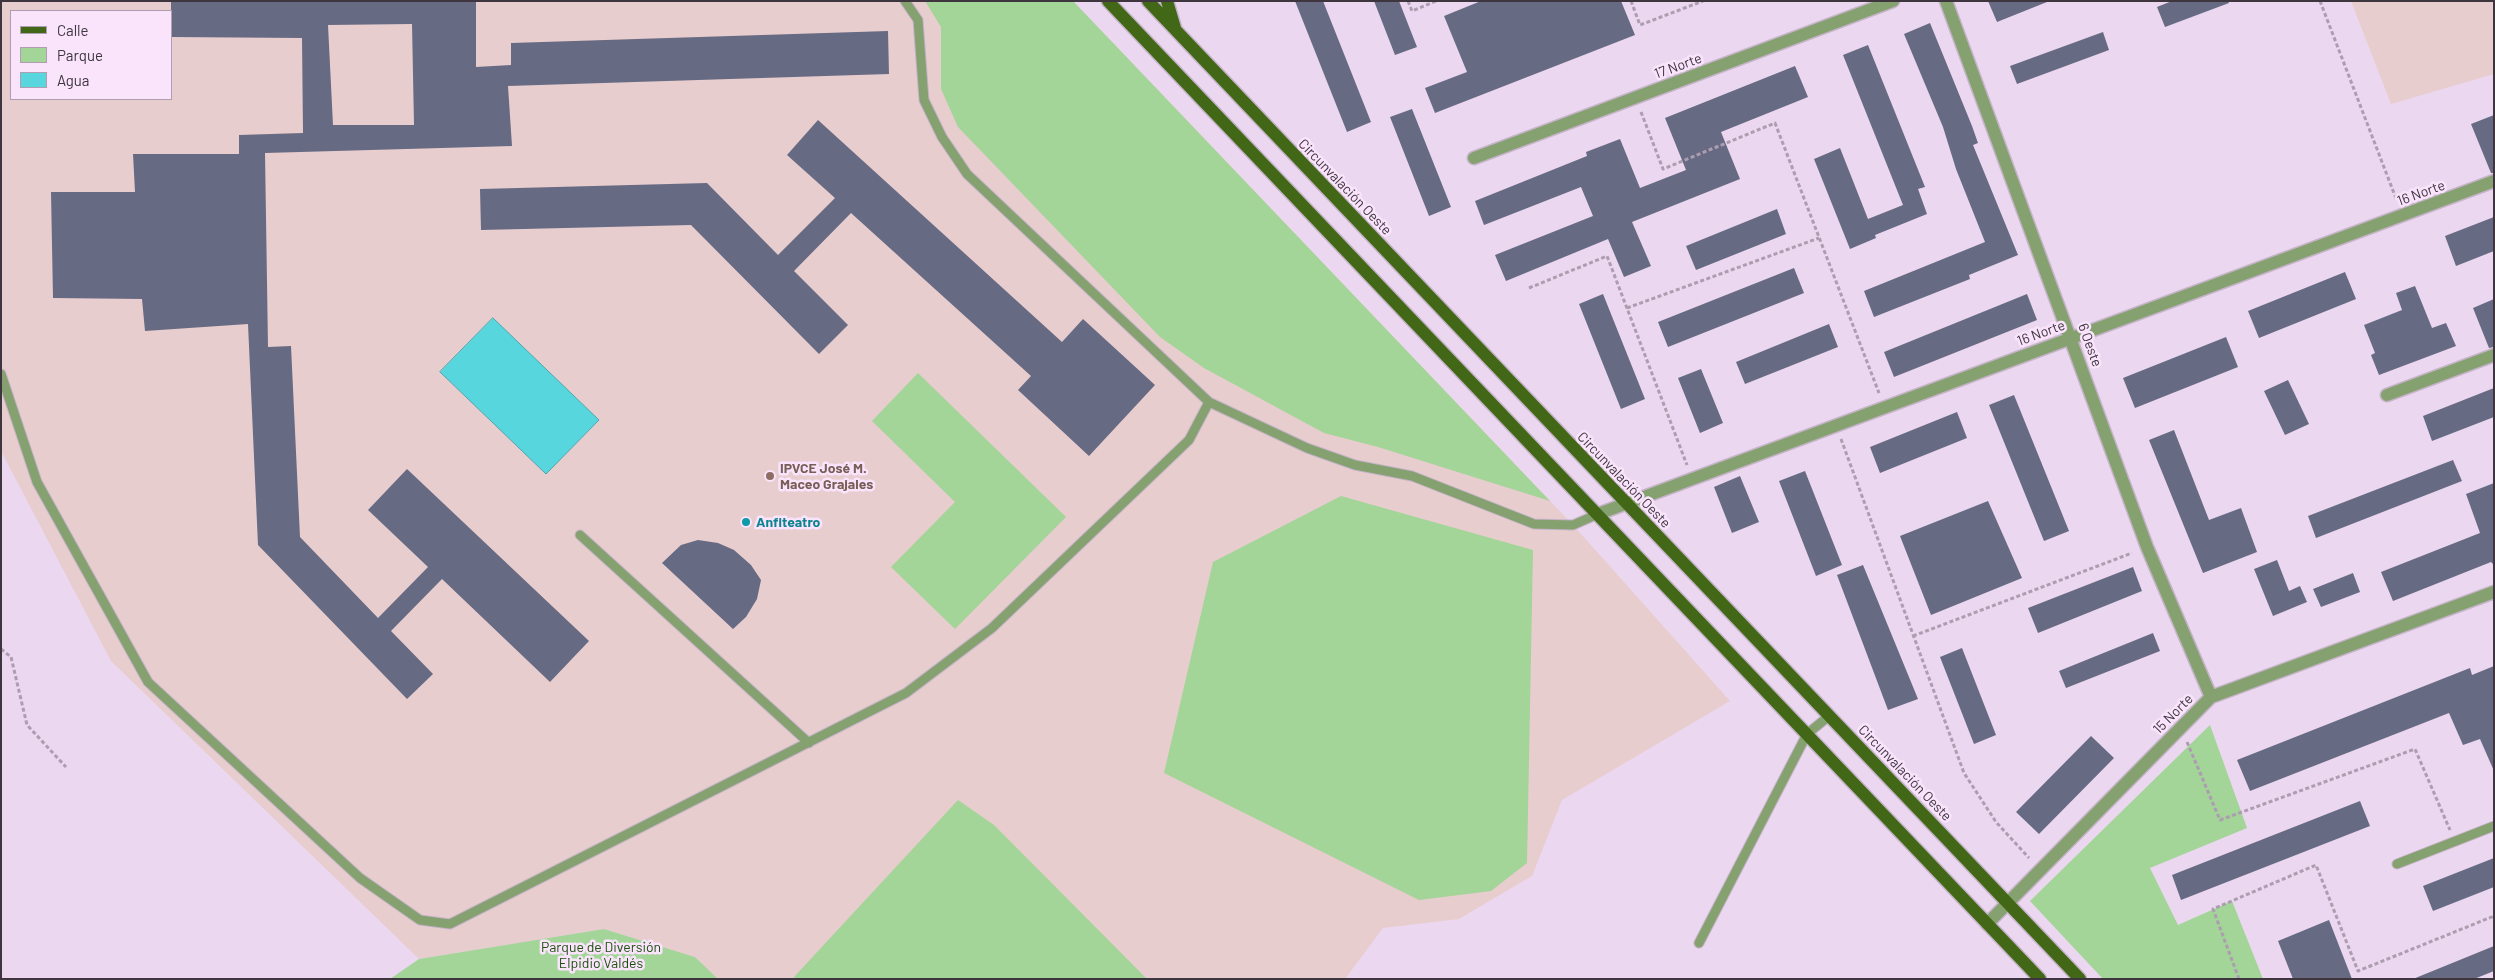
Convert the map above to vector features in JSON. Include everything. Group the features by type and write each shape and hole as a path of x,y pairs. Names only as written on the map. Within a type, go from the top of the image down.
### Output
{"main road":[{"path":"1108,1 2040,979"},
{"name":"Circunvalación Oeste","path":"1148,1 1625,504 2080,979"},
{"path":"1167,1 1176,31"}],"street":[{"name":"17 Norte","path":"1474,158 1893,1"},
{"name":"6 Oeste","path":"1946,1 2148,547 2211,697"},
{"name":"16 Norte","path":"1598,514 2494,182"},
{"path":"2387,395 2494,355"},
{"name":"15 Norte","path":"1987,924 2211,697 2494,592"}],"lane":[{"path":"905,1 918,20 924,100 942,137 967,174 1210,402 1307,448 1355,465 1412,476 1534,524 1573,525 1598,514"},
{"path":"1,374 37,482 148,682 360,878 420,920 450,924 906,693 992,628 1189,440 1210,402"},
{"path":"580,535 809,743"},
{"path":"1699,944 1807,734 1829,716"},
{"path":"2397,864 2494,826"}],"path":[{"path":"1408,1 1412,11 1436,1"},
{"path":"1631,1 1640,25 1702,1"},
{"path":"2320,1 2402,216"},
{"path":"1635,98 1664,169 1775,123 1885,407"},
{"path":"1627,308 1819,238"},
{"path":"1529,288 1607,256 1692,479"},
{"path":"1837,425 1964,773 1996,822 2040,870"},
{"path":"1913,636 2148,547"},
{"path":"1,649 11,657 28,725 66,767"},
{"path":"2181,727 2220,820 2415,749 2455,842"},
{"path":"2239,979 2213,909 2316,865 2358,971 2494,916"}],"shaded area":[{"name":"IPVCE José M. Maceo Grajales","path":"1,1 1073,1 1573,525 1730,701 1562,800 1532,876 1459,919 1383,928 1345,979 718,979 695,957 604,929 419,959 111,661 1,451"},
{"path":"2351,1 2494,1 2494,74 2391,104"}],"green space":[{"path":"925,1 1073,1 1550,501 1378,447 1324,433 1204,368 1160,337 958,127 941,89 941,27"},
{"path":"918,373 1066,517 955,629 891,567 955,502 872,421"},
{"path":"1341,496 1533,550 1527,863 1491,891 1419,900 1164,773 1213,562"},
{"path":"2210,725 2247,828 2150,868 2178,925 2232,901 2263,979 2103,979 2030,901"},
{"path":"958,800 994,825 1147,979 795,979 794,977"},
{"name":"Parque de Diversión Elpidio Valdés","path":"604,929 695,957 718,979 390,979 419,959"}],"water":[{"path":"493,318 599,420 546,474 440,372"}],"building":[{"path":"171,1 476,2 476,67 511,65 511,43 888,31 889,74 508,86 512,146 265,153 268,347 291,346 300,537 378,618 428,567 368,510 407,469 589,641 550,682 442,579 391,631 433,674 407,699 258,545 248,324 145,331 142,299 53,298 51,192 135,192 133,154 239,154 239,135 303,133 302,38 172,37","holes":["412,24 414,125 333,125 328,25"]},
{"path":"1295,1 1323,1 1371,122 1347,132"},
{"path":"1374,1 1399,1 1417,47 1395,55"},
{"path":"1481,1 1621,1 1635,35 1435,113 1425,88 1467,72 1444,16"},
{"path":"1988,1 2047,1 2047,2 1997,22"},
{"path":"2172,1 2228,1 2229,3 2165,27 2157,7"},
{"path":"1930,23 1978,143 1973,145 2018,255 1969,275 1970,279 1874,317 1864,291 1985,242 1956,169 1943,127 1904,34"},
{"path":"2103,32 2109,50 2017,84 2010,66"},
{"path":"1868,45 1925,187 1918,189 1927,214 1875,235 1876,238 1850,249 1814,159 1840,148 1868,219 1903,205 1843,55"},
{"path":"1795,66 1808,97 1721,132 1740,179 1632,222 1651,266 1624,277 1608,239 1506,281 1495,255 1593,216 1581,187 1484,225 1475,201 1587,156 1586,152 1620,139 1640,188 1686,170 1665,118"},
{"path":"1412,109 1451,207 1429,216 1390,117"},
{"path":"2494,115 2494,173 2491,173 2471,124"},
{"path":"818,120 1062,342 1083,319 1155,385 1089,456 1018,390 1031,376 851,213 794,271 848,325 819,354 691,225 481,230 480,189 707,183 778,255 835,198 787,155"},
{"path":"1777,209 1786,234 1696,270 1686,246"},
{"path":"2494,217 2494,251 2456,266 2445,236"},
{"path":"1794,268 1804,293 1668,347 1658,322"},
{"path":"2345,272 2356,299 2259,338 2248,311"},
{"path":"2415,286 2432,328 2446,323 2456,346 2379,375 2371,355 2375,353 2364,325 2402,310 2396,293"},
{"path":"1603,294 1645,399 1621,409 1579,304"},
{"path":"2027,294 2037,320 1894,377 1884,352"},
{"path":"2494,299 2494,347 2489,348 2473,308"},
{"path":"1829,324 1838,347 1745,384 1736,362"},
{"path":"2226,337 2238,367 2135,408 2123,378"},
{"path":"1701,369 1723,423 1700,433 1678,378"},
{"path":"2288,380 2309,424 2285,435 2264,391"},
{"path":"2494,388 2494,417 2432,441 2423,416"},
{"path":"2014,395 2069,531 2044,541 1989,405"},
{"path":"1957,412 1967,438 1880,473 1870,447"},
{"path":"2174,430 2209,520 2241,508 2257,552 2203,573 2149,440"},
{"path":"2453,460 2462,481 2316,538 2308,516"},
{"path":"1805,471 1842,565 1816,576 1779,481"},
{"path":"1740,476 1759,522 1732,533 1714,487"},
{"path":"2494,483 2494,565 2491,562 2393,601 2381,572 2480,533 2466,494"},
{"path":"1988,501 2022,578 1931,615 1900,536"},
{"path":"698,540 718,543 734,550 751,565 761,580 757,599 746,617 733,629 662,563 681,545"},
{"path":"2277,560 2289,591 2300,586 2307,602 2273,616 2254,569"},
{"path":"1863,565 1918,699 1888,710 1837,575"},
{"path":"2133,567 2142,591 2038,633 2028,608"},
{"path":"2353,573 2360,592 2321,607 2313,589"},
{"path":"2153,633 2160,651 2066,688 2059,671"},
{"path":"1962,648 1996,735 1974,744 1940,657"},
{"path":"2494,666 2494,771 2480,739 2463,745 2449,713 2250,791 2237,760 2470,668 2472,675"},
{"path":"2091,736 2114,758 2039,834 2016,812"},
{"path":"2360,801 2370,826 2181,900 2172,875"},
{"path":"2494,858 2494,887 2433,911 2423,886"},
{"path":"2329,920 2352,979 2293,979 2278,941"},
{"path":"2494,946 2494,971 2474,979 2413,979"}],"place":[{"name":"IPVCE José M. Maceo Grajales","path":"770,476"},
{"name":"Anfiteatro","path":"746,522"}]}
